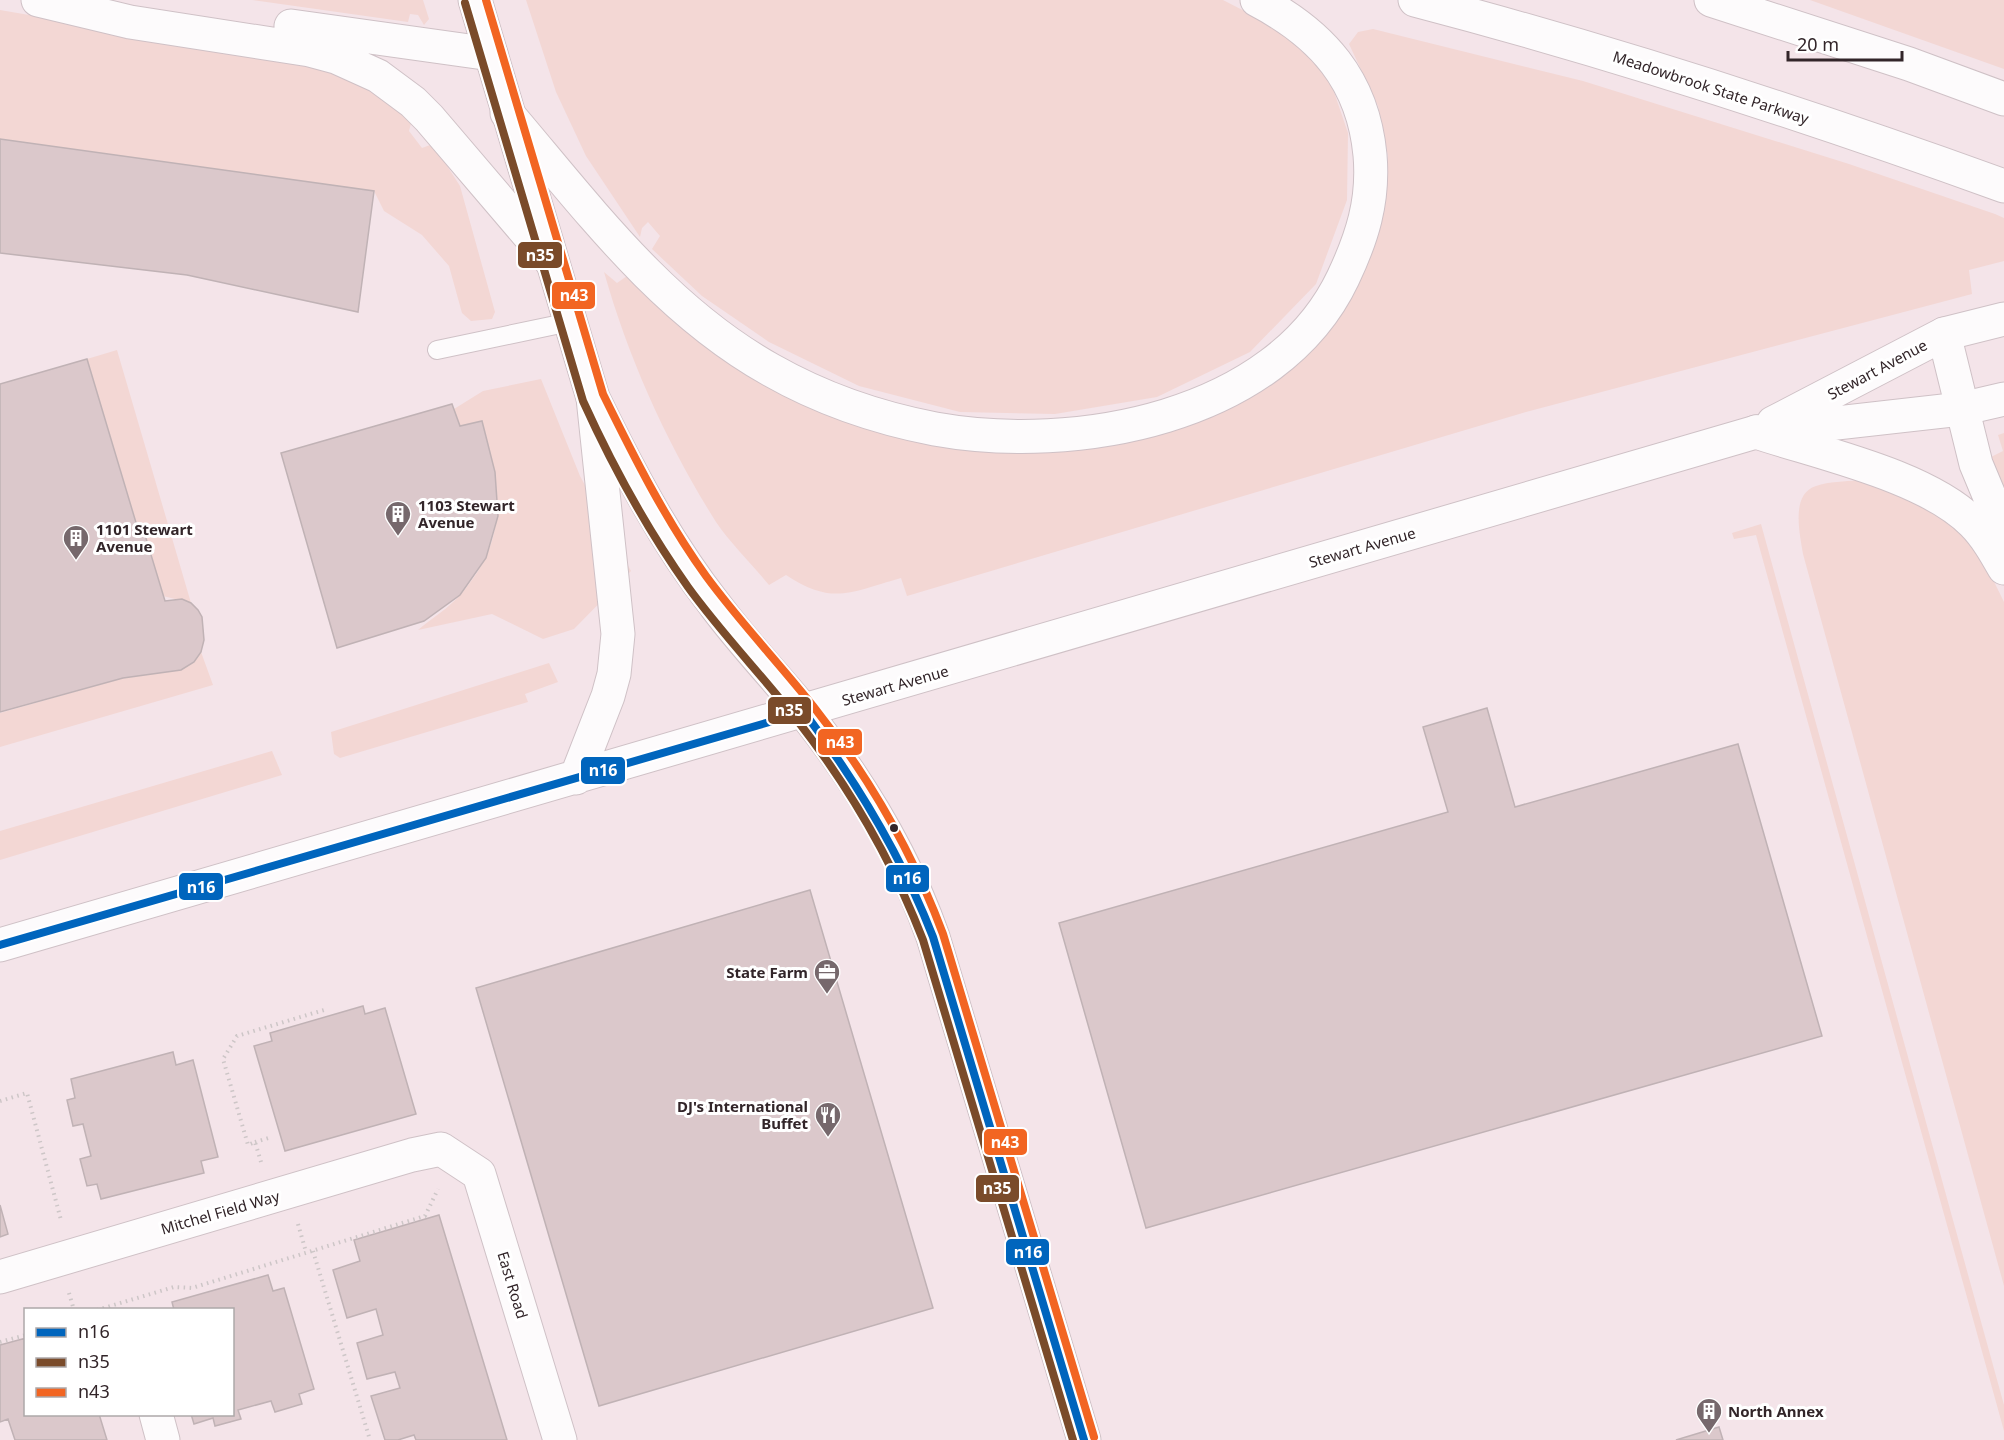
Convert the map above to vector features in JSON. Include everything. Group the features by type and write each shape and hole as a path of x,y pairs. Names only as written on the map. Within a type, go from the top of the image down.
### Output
{"main road":[{"path":"38,0 130,22 310,50 358,66 413,102 429,118 551,261"},
{"path":"105,0 491,54"},
{"path":"475,0 593,398 641,494 687,567 740,638 804,712 866,797 915,887 933,937 1084,1440"},
{"path":"507,113 616,240 666,292 711,332 771,370 835,401 866,412 936,429 1036,436 1100,430 1164,416 1190,407 1246,381 1268,367 1304,335 1326,308 1360,241 1368,215 1371,172 1366,129 1353,90 1344,71 1313,37 1295,22 1257,0"},
{"name":"Meadowbrook State Parkway","path":"1414,0 1510,25 1735,93 2004,186"},
{"path":"1711,0 1899,61 2004,99"},
{"name":"Stewart Avenue","path":"1755,432 1944,334 2004,319"},
{"path":"1944,334 1976,464 2004,531"},
{"path":"576,778 608,696 614,674 618,634 593,398"},
{"name":"Stewart Avenue","path":"0,945 804,712 1755,432 1961,409 2004,399"},
{"path":"1755,432 1908,482 1934,493 1973,523 1988,541 2004,568"},
{"name":"Mitchel Field Way","path":"0,1276 412,1155 441,1149"},
{"name":"East Road","path":"441,1149 479,1174 560,1440"},
{"path":"157,1416 163,1440"}],"lane":[{"path":"437,350 570,322"}],"path":[{"path":"272,1137 248,1145 223,1059 237,1036 324,1010"},
{"path":"0,1101 27,1093 66,1235 69,1291 73,1308"},
{"path":"255,1142 265,1178 296,1216 306,1252"},
{"path":"104,1308 174,1287 192,1288 425,1216 438,1192 437,1174 441,1149"},
{"path":"313,1251 370,1440"},
{"path":"0,1342 24,1336"}],"shaded area":[{"path":"252,0 423,0 429,19 424,25 418,15 410,14 408,22"},
{"path":"526,0 1223,0 1293,36 1331,83 1348,133 1347,200 1316,284 1250,352 1157,397 1055,414 960,412 859,386 769,342 702,296 652,249 660,236 648,222 642,228 640,237 586,156 556,92"},
{"path":"1810,0 2004,0 2004,69"},
{"path":"0,10 344,69 413,116 409,131 422,148 433,144 460,186 495,312 492,319 471,321 462,313 449,266 422,235 384,211 374,191 0,139"},
{"path":"1373,29 1583,81 1849,164 1995,214 2004,218 2004,261 1969,270 1972,294 1526,412 907,596 901,578 842,593 817,591 786,575 769,585 722,530 681,462 651,401 625,337 604,272 617,283 627,276 747,375 848,421 1024,450 1282,374 1383,213 1388,156 1378,106 1349,44 1358,32"},
{"path":"117,350 191,603 163,596 142,525 137,526 87,359"},
{"path":"541,379 580,476 631,571 574,629 543,639 492,614 418,630 461,594 477,573 488,552 494,532 497,511 496,490 482,421 460,426 454,409 483,391"},
{"path":"2004,433 2004,497 1987,459 2003,451 1998,435"},
{"path":"1858,480 1899,488 1941,509 1955,521 1977,550 2004,602 2004,1286 1803,554 1799,516 1803,497 1808,490 1821,484"},
{"path":"1761,524 2004,1405 2004,1431 1756,535 1734,539 1732,533"},
{"path":"201,652 213,685 0,747 0,713 123,678 181,670 194,662"},
{"path":"549,663 558,682 525,694 528,702 340,758 334,754 331,732"},
{"path":"272,751 282,775 0,860 0,831"}],"building":[{"path":"0,139 374,191 358,312 187,275 0,253"},
{"name":"1101 Stewart Avenue","path":"87,359 137,526 142,525 165,601 182,599 191,603 198,610 202,617 204,640 201,652 194,662 181,670 123,678 0,712 0,384"},
{"name":"1103 Stewart Avenue","path":"452,404 460,426 482,421 495,472 498,516 486,558 460,595 424,621 337,648 281,453"},
{"path":"1487,708 1515,807 1738,744 1822,1036 1146,1228 1059,923 1448,812 1423,727"},
{"path":"810,890 933,1308 599,1406 476,988"},
{"path":"363,1006 365,1014 385,1008 416,1114 285,1151 254,1046 272,1041 270,1033"},
{"path":"173,1052 176,1065 193,1060 218,1157 201,1161 204,1173 101,1199 97,1184 87,1186 80,1159 91,1156 83,1124 73,1126 67,1100 75,1098 71,1079"},
{"path":"0,1205 8,1234 0,1237"},
{"path":"439,1215 507,1440 416,1440 414,1435 398,1440 385,1440 371,1396 400,1388 395,1372 367,1379 357,1343 383,1335 376,1309 347,1318 333,1270 360,1261 354,1240"},
{"path":"268,1275 273,1291 284,1288 314,1389 299,1394 302,1404 275,1412 271,1401 238,1410 241,1419 215,1426 213,1418 194,1424 192,1416 234,1416 234,1308 174,1308 172,1302"},
{"path":"24,1339 24,1416 100,1416 107,1440 15,1440 8,1419 0,1422 0,1345"},
{"name":"North Annex","path":"1719,1427 1723,1440 1676,1440"}],"transit line":[{"name":"n43","path":"486,0 603,394 626,441 677,532 706,576 813,706 852,759 903,844 931,903 943,934 1094,1437"},
{"name":"n35","path":"465,3 583,401 606,449 644,520 688,587 797,720 835,772 883,853 911,910 923,940 1073,1440"},
{"name":"n16","path":"804,712 860,792 907,877 933,937 1084,1440"},
{"name":"n16","path":"0,945 804,712"}],"place":[{"name":"1103 Stewart Avenue","path":"398,537"},
{"name":"1101 Stewart Avenue","path":"76,561"},
{"name":"State Farm","path":"827,995"},
{"name":"DJ's International Buffet","path":"828,1138"},
{"name":"North Annex","path":"1709,1434"}]}
